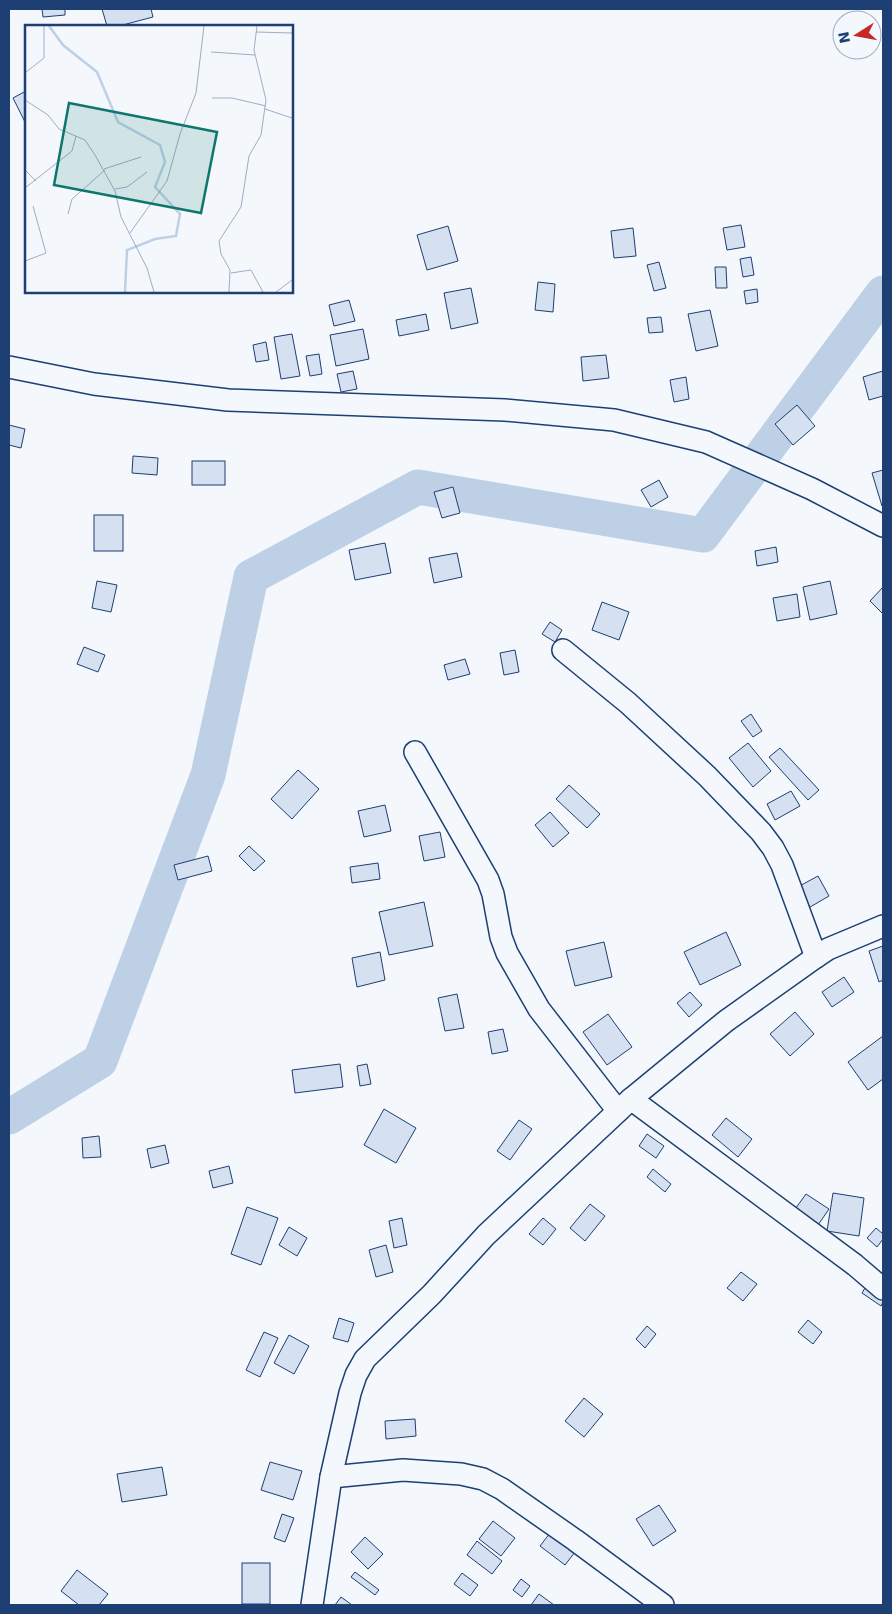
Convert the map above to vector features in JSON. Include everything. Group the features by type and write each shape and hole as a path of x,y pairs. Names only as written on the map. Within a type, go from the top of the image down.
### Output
{"street":[{"path":"9,367 94,384 228,400 505,410 614,420 706,442 812,489 883,526"},
{"path":"563,650 628,703 707,776 762,832 782,865 816,957"},
{"path":"415,752 491,886 501,937 507,952 534,1001 624,1105 855,1265 883,1289"},
{"path":"312,1605 331,1477 350,1393 356,1375 365,1359 432,1294 486,1235 624,1105 726,1021 816,957 828,949 883,926"},
{"path":"331,1477 403,1470 461,1474 483,1479 567,1534 662,1605"}],"building":[{"path":"42,9 65,9 65,15 43,17"},
{"path":"102,9 151,9 153,17 123,25 107,25"},
{"path":"25,92 25,122 13,98"},
{"path":"741,225 745,247 727,250 723,228"},
{"path":"448,226 458,261 427,270 417,235"},
{"path":"633,228 636,256 614,258 611,231"},
{"path":"751,257 754,275 743,277 740,259"},
{"path":"659,262 666,288 654,291 647,265"},
{"path":"715,267 726,267 727,288 716,288"},
{"path":"538,282 555,284 553,312 535,310"},
{"path":"471,288 478,323 451,329 444,293"},
{"path":"757,289 758,302 746,304 744,291"},
{"path":"349,300 355,321 334,326 329,305"},
{"path":"710,310 718,346 696,351 688,314"},
{"path":"426,314 429,330 399,336 396,320"},
{"path":"661,317 663,332 649,333 647,318"},
{"path":"363,329 369,359 336,366 330,335"},
{"path":"292,334 300,376 281,379 274,337"},
{"path":"266,342 269,360 256,362 253,345"},
{"path":"319,354 322,374 310,376 306,356"},
{"path":"606,355 609,378 583,381 581,357"},
{"path":"353,371 357,389 341,392 337,374"},
{"path":"883,371 883,396 869,400 863,377"},
{"path":"686,377 689,399 674,402 670,380"},
{"path":"797,405 815,426 793,445 775,424"},
{"path":"9,425 25,429 21,448 9,445"},
{"path":"133,456 158,458 157,475 132,473"},
{"path":"192,461 225,461 225,485 192,485"},
{"path":"883,470 883,505 882,506 872,473"},
{"path":"659,480 668,497 651,507 641,490"},
{"path":"453,487 460,513 442,518 434,492"},
{"path":"94,515 123,515 123,551 94,551"},
{"path":"385,543 391,573 355,580 349,550"},
{"path":"776,547 778,562 757,566 755,551"},
{"path":"457,553 462,577 434,583 429,558"},
{"path":"97,581 117,585 111,612 92,608"},
{"path":"830,581 837,614 810,620 803,587"},
{"path":"883,587 883,614 870,601"},
{"path":"797,594 800,617 777,621 773,598"},
{"path":"602,602 629,612 619,640 592,630"},
{"path":"550,622 562,630 555,642 542,634"},
{"path":"84,647 105,655 98,672 77,664"},
{"path":"515,650 519,672 504,675 500,653"},
{"path":"465,659 470,674 448,680 444,665"},
{"path":"751,714 762,731 753,737 741,721"},
{"path":"748,743 771,771 753,787 729,758"},
{"path":"780,748 819,790 808,800 769,757"},
{"path":"298,770 319,789 292,819 271,799"},
{"path":"569,785 600,814 587,828 556,799"},
{"path":"791,791 800,806 775,820 767,804"},
{"path":"385,805 391,831 364,837 358,811"},
{"path":"550,812 569,833 553,847 535,825"},
{"path":"440,832 445,857 424,861 419,836"},
{"path":"249,846 265,861 254,871 239,856"},
{"path":"208,856 212,871 178,880 174,865"},
{"path":"378,863 380,879 352,883 350,867"},
{"path":"818,876 829,896 805,910 794,889"},
{"path":"424,902 433,946 389,955 379,912"},
{"path":"726,932 741,965 700,985 684,952"},
{"path":"604,942 612,977 575,986 566,951"},
{"path":"883,946 883,980 879,982 869,951"},
{"path":"380,952 385,980 357,987 352,958"},
{"path":"844,977 854,992 832,1007 822,992"},
{"path":"690,992 702,1005 689,1017 677,1003"},
{"path":"457,994 464,1028 445,1031 438,998"},
{"path":"795,1012 814,1034 790,1056 770,1034"},
{"path":"608,1014 632,1047 607,1065 583,1032"},
{"path":"503,1029 508,1051 492,1054 488,1032"},
{"path":"883,1036 883,1079 868,1090 848,1062"},
{"path":"340,1064 343,1087 295,1093 292,1070"},
{"path":"367,1064 371,1084 360,1086 357,1066"},
{"path":"384,1109 416,1128 396,1163 364,1145"},
{"path":"726,1118 752,1139 738,1157 712,1135"},
{"path":"519,1120 532,1129 510,1160 497,1151"},
{"path":"647,1134 664,1146 656,1158 639,1146"},
{"path":"99,1136 101,1157 83,1158 82,1138"},
{"path":"165,1145 169,1163 151,1168 147,1149"},
{"path":"229,1166 233,1183 213,1188 209,1171"},
{"path":"653,1169 671,1184 665,1192 647,1177"},
{"path":"833,1193 864,1198 859,1236 827,1231"},
{"path":"806,1194 829,1209 816,1228 793,1212"},
{"path":"590,1204 605,1216 585,1241 570,1228"},
{"path":"247,1207 278,1218 261,1265 231,1254"},
{"path":"402,1218 407,1245 394,1248 389,1221"},
{"path":"543,1218 556,1229 543,1245 529,1234"},
{"path":"289,1227 307,1238 297,1256 279,1245"},
{"path":"876,1228 883,1234 883,1239 877,1247 867,1238"},
{"path":"386,1245 393,1272 376,1277 369,1250"},
{"path":"741,1272 757,1284 743,1301 727,1288"},
{"path":"868,1283 883,1294 881,1306 862,1293"},
{"path":"339,1318 354,1323 348,1342 333,1338"},
{"path":"808,1320 822,1332 813,1344 798,1332"},
{"path":"647,1326 656,1334 645,1348 636,1339"},
{"path":"264,1332 278,1338 260,1377 246,1370"},
{"path":"289,1335 309,1346 294,1374 274,1363"},
{"path":"584,1398 603,1414 584,1437 565,1421"},
{"path":"415,1419 416,1436 386,1439 385,1421"},
{"path":"270,1462 302,1471 293,1500 261,1490"},
{"path":"162,1467 167,1495 122,1502 117,1474"},
{"path":"659,1505 676,1531 653,1546 636,1519"},
{"path":"282,1514 294,1518 285,1542 274,1538"},
{"path":"493,1521 515,1538 501,1556 479,1539"},
{"path":"550,1533 575,1552 565,1565 540,1546"},
{"path":"365,1537 383,1554 368,1569 351,1552"},
{"path":"477,1541 502,1561 492,1574 467,1555"},
{"path":"242,1563 270,1563 270,1604 242,1604"},
{"path":"77,1570 108,1594 99,1605 79,1605 61,1591"},
{"path":"355,1572 379,1590 375,1595 351,1577"},
{"path":"462,1573 478,1585 470,1596 454,1584"},
{"path":"521,1579 530,1586 522,1597 513,1590"},
{"path":"539,1594 554,1605 531,1605"},
{"path":"341,1597 352,1605 335,1605"}],"waterway":[{"path":"9,1117 100,1061 208,775 251,577 418,487 703,535 883,293"}]}
